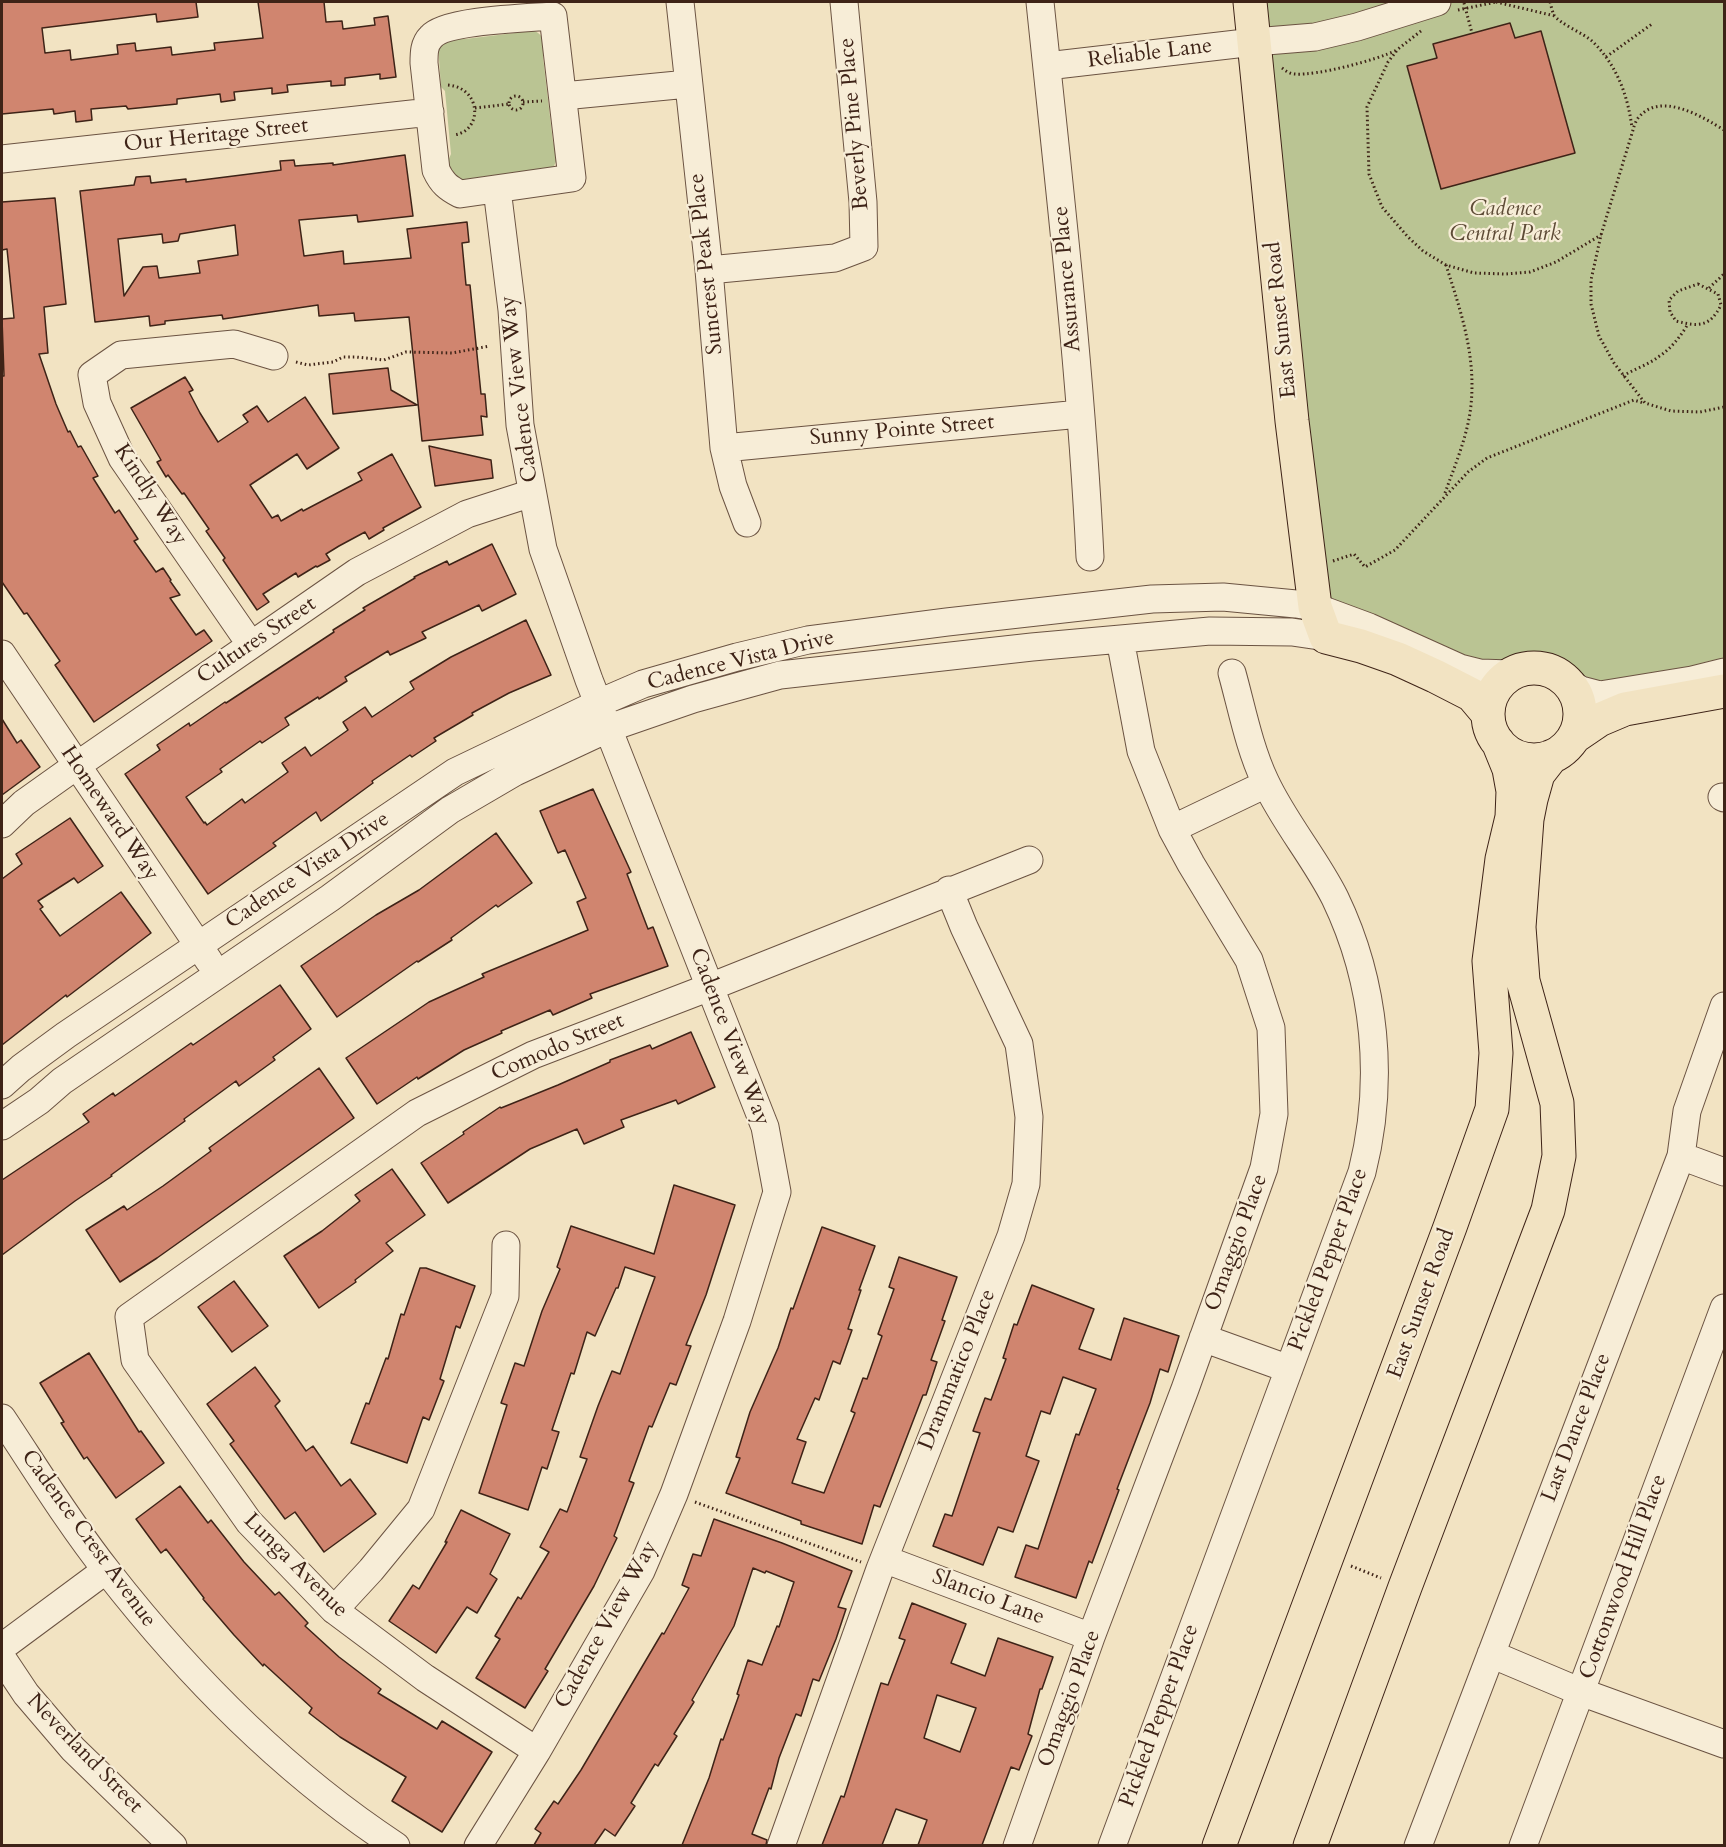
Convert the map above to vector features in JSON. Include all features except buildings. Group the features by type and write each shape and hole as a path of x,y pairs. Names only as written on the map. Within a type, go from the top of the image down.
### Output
{"main road":[{"name":"East Sunset Road","path":"1250,2 1292,422 1320,622"},
{"name":"Cadence Vista Drive","path":"1320,622 1361,646 1435,676 1472,695 1493,728"},
{"path":"1310,1845 1548,1210 1559,1156 1557,1103 1523,981 1519,927 1527,819 1534,786 1538,774 1563,747 1579,723 1580,708 1576,694 1567,682 1555,672 1540,668 1524,669 1510,674 1498,684 1490,698 1493,728 1509,752 1523,758 1538,759 1563,747 1599,720 1625,709 1725,691"},
{"name":"East Sunset Road","path":"1219,1845 1492,1109 1496,1053 1489,961 1502,859 1512,817 1513,791 1509,768 1493,728"}],"street":[{"name":"Suncrest Peak Place","path":"680,2 709,270 724,448 733,486 747,523"},
{"name":"Beverly Pine Place","path":"709,270 835,258 864,247 863,202 844,2"},
{"name":"Assurance Place","path":"1040,2 1064,221 1090,556"},
{"name":"Reliable Lane","path":"1047,66 1315,37 1356,14 1403,7 1445,6"},
{"path":"481,12 553,16 554,98 572,178 460,194 449,189 441,181 436,170 424,47 431,36 440,29 481,12"},
{"path":"554,98 688,84"},
{"name":"Our Heritage Street","path":"2,159 430,112"},
{"name":"Cadence View Way","path":"478,1845 537,1750 641,1571 674,1494 737,1321 777,1192 765,1127 570,631 543,549 520,425 512,310 497,189"},
{"name":"Kindly Way","path":"251,645 122,458 98,403 92,375 121,355 234,344 274,356"},
{"name":"Sunny Pointe Street","path":"724,448 1080,414"},
{"name":"Cultures Street","path":"2,824 24,803 76,766 357,572 467,514 532,493"},
{"name":"Cadence Vista Drive","path":"2,1085 66,1035 455,772 643,684 690,669 808,640 1152,599 1223,597 1296,604 1320,622"},
{"name":"Cadence Vista Drive","path":"2,1126 39,1101 62,1081 330,898 450,810 515,772 609,728 693,699 780,675 1210,631 1292,632 1320,622 1369,627 1460,668 1480,673 1510,674"},
{"name":"Omaggio Place","path":"1017,1845 1264,1168 1274,1114 1271,1028 1249,960 1172,829 1142,751 1120,639"},
{"name":"Homeward Way","path":"2,654 217,974"},
{"path":"1567,682 1581,690 1600,695 1682,682 1725,672"},
{"name":"Pickled Pepper Place","path":"1112,1845 1362,1172 1370,1140 1375,1058 1372,1019 1355,950 1334,898 1266,784 1254,757 1232,673"},
{"path":"1172,829 1266,784"},
{"name":"Comodo Street","path":"129,1317 417,1113 533,1055 1029,860"},
{"name":"Drammatico Place","path":"781,1845 882,1564 1011,1236 1026,1184 1029,1117 1018,1044 949,890"},
{"name":"Last Dance Place","path":"1418,1845 1681,1156 1687,1111 1725,1006"},
{"path":"1681,1156 1725,1172"},
{"path":"334,1610 371,1570 421,1509 505,1296 506,1245"},
{"name":"Cottonwood Hill Place","path":"1523,1845 1725,1308"},
{"name":"Lunga Avenue","path":"129,1317 135,1360 249,1522 334,1610 425,1678 537,1750"},
{"path":"1203,1338 1289,1369"},
{"name":"Cadence Crest Avenue","path":"2,1418 106,1570 158,1634 261,1738 341,1806 396,1845"},
{"name":"Slancio Lane","path":"882,1564 1091,1637"},
{"path":"2,1647 106,1570"},
{"path":"1491,1654 1581,1692 1725,1744"},
{"name":"Neverland Street","path":"2,1658 26,1695 73,1749 173,1845"}],"path":[{"path":"1445,6 1466,8 1496,2 1555,16 1592,41 1606,57 1622,84 1629,104 1633,130"},
{"path":"1550,2 1555,16"},
{"path":"1464,3 1472,33"},
{"path":"1606,57 1652,24"},
{"path":"1281,67 1294,74 1316,72 1371,60 1398,49 1428,26"},
{"path":"1398,49 1378,81 1367,106 1369,174 1382,207 1423,251 1446,266 1474,273 1530,272 1579,250 1601,235"},
{"path":"447,85 459,86 467,92 475,108 470,126 458,135 452,135"},
{"path":"515,96 523,102 522,107 518,110 511,109 509,100 515,96"},
{"path":"523,102 554,98"},
{"path":"475,108 509,104"},
{"path":"1645,403 1623,376 1599,336 1591,304 1591,280 1601,235 1638,118 1662,106 1679,108 1725,130"},
{"path":"1444,496 1457,460 1471,405 1468,334 1446,266"},
{"path":"1709,288 1725,274"},
{"path":"1698,284 1718,294 1721,305 1716,316 1698,325 1688,324 1676,321 1670,312 1669,300 1678,291 1698,284"},
{"path":"1623,376 1658,358 1679,339 1688,324"},
{"path":"274,356 308,365 333,362 343,357 384,360 406,352 439,354 490,346"},
{"path":"1330,562 1353,554 1365,567 1395,550 1444,496 1468,472 1487,458 1634,400 1671,411 1700,412 1725,406"},
{"path":"674,1494 882,1564"},
{"path":"1345,1563 1386,1580"}],"green space":[{"name":"Cadence Central Park","path":"1261,2 1724,2 1724,661 1598,687 1580,684 1558,670 1539,664 1504,668 1474,665 1325,606"},
{"path":"522,29 534,31 542,36 553,142 557,152 556,162 552,169 481,177 470,181 452,175 448,161 451,154 445,91 441,87 438,45 459,35 465,39 515,33"}]}
